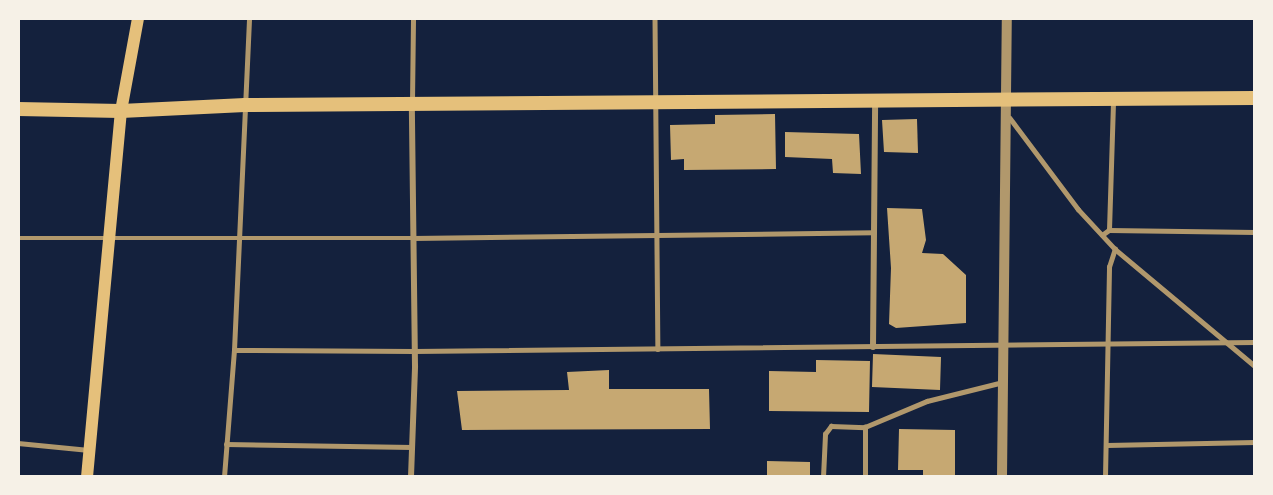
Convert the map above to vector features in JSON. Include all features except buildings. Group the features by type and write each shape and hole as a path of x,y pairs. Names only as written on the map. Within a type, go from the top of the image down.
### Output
{"main road":[{"path":"87,477 111,239 121,111 138,18"},
{"path":"18,109 121,111 245,105 875,102 1006,105 1113,99 1255,98"}],"street":[{"path":"1002,477 1007,18"},
{"path":"873,347 875,102"},
{"path":"411,477 414,351 412,104"}],"lane":[{"path":"224,477 234,350 249,18"},
{"path":"412,104 413,18"},
{"path":"655,18 658,349"},
{"path":"1110,230 1113,99"},
{"path":"1006,105 1012,124 1046,170 1115,249 1255,366"},
{"path":"1102,235 1110,230 1255,232"},
{"path":"18,238 111,239 239,236 413,238 874,232"},
{"path":"1105,477 1109,267 1115,249"},
{"path":"234,350 414,351 1255,342"},
{"path":"823,477 825,434 831,426 865,427 927,401 1003,382"},
{"path":"865,427 865,477"},
{"path":"1107,445 1255,442"},
{"path":"18,443 89,450"},
{"path":"226,444 412,447"}]}
